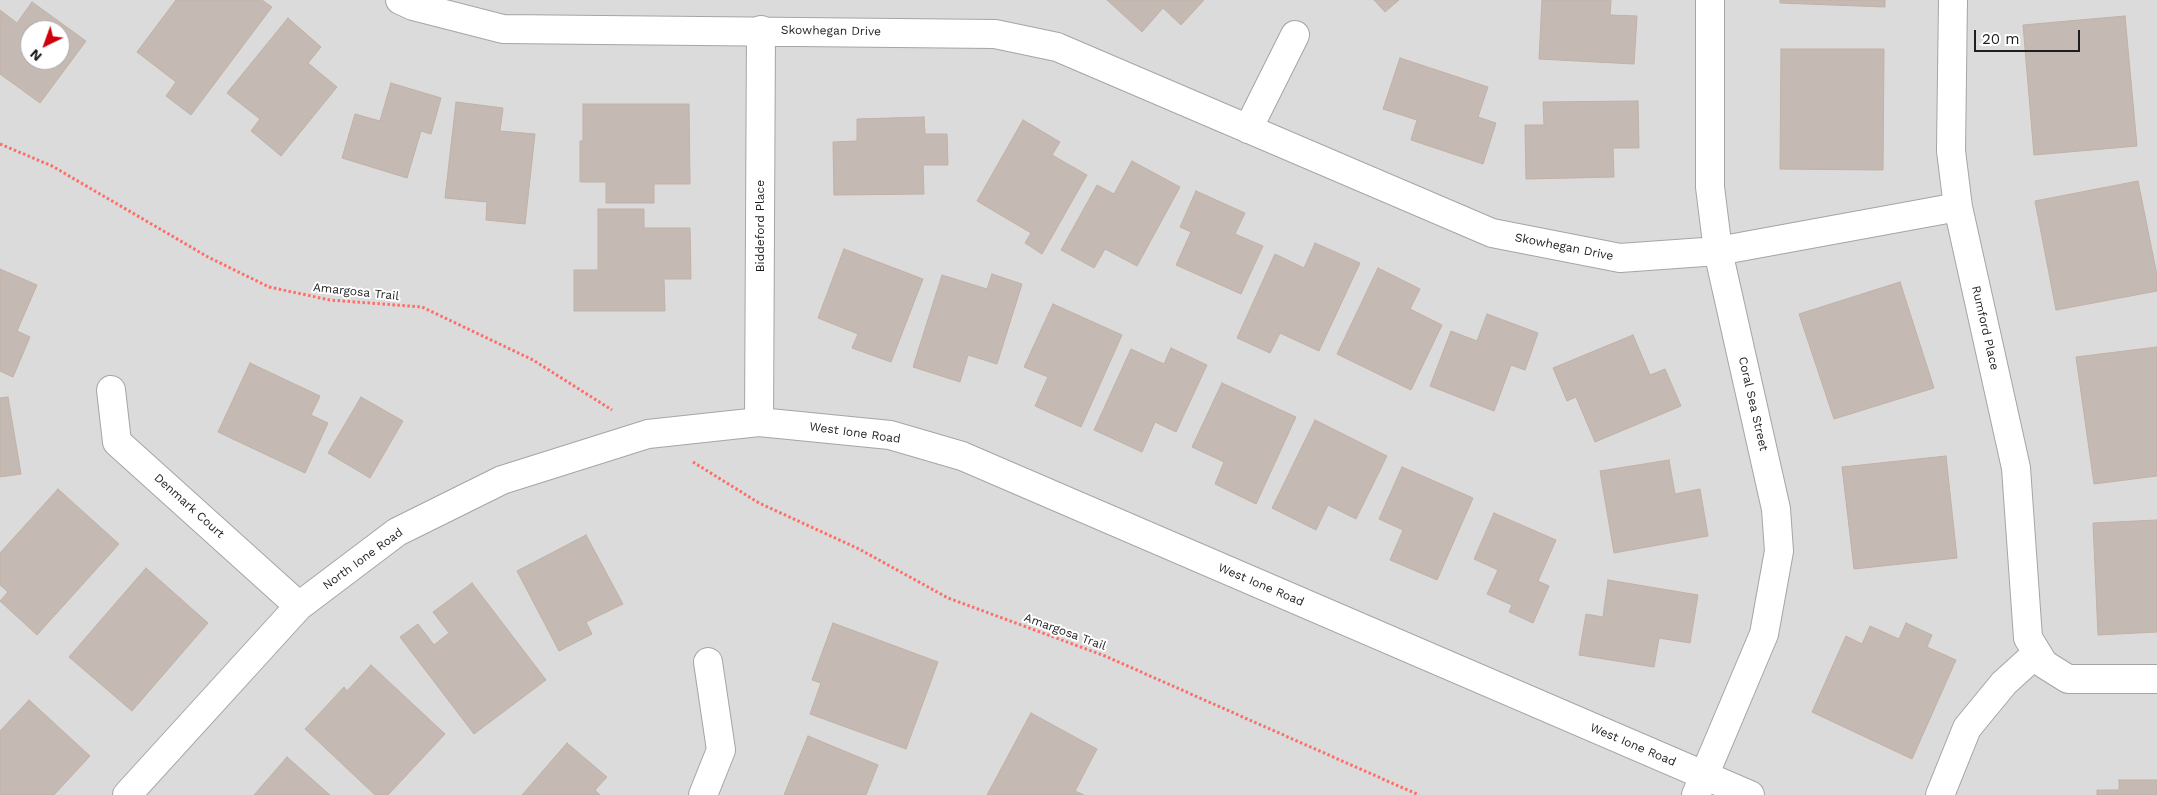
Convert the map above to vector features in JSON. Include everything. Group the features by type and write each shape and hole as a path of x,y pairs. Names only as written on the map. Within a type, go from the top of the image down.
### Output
{"street":[{"name":"Skowhegan Drive","path":"400,0 413,6 503,28 995,34 1057,47 1492,233 1620,258 1718,251 1958,207"},
{"name":"Coral Sea Street","path":"1700,785 1764,634 1779,551 1776,509 1718,251 1710,187 1710,0"},
{"name":"Rumford Place","path":"1953,0 1951,151 1958,207 2016,468 2028,638 2040,658"},
{"name":"Biddeford Place","path":"759,422 761,30"},
{"path":"1248,129 1295,35"},
{"name":"Denmark Court","path":"111,390 117,442 299,606"},
{"name":"North Ione Road","path":"126,795 299,606 396,532 502,480 648,434 759,422"},
{"name":"West Ione Road","path":"759,422 890,435 962,456 1700,785 1750,795"},
{"path":"1940,795 1967,728 2004,683 2040,658 2068,679 2157,679"},
{"path":"703,795 721,750 708,662"}],"path":[{"name":"Amargosa Trail","path":"0,144 52,166 208,257 269,287 330,300 422,307 533,360 602,403"},
{"name":"Amargosa Trail","path":"711,473 758,503 859,549 948,598 1105,656 1419,795"}],"shaded area":[{"path":"0,0 2157,0 2157,795 0,795"}],"building":[{"path":"176,0 262,0 272,7 191,115 166,96 176,82 137,52"},
{"path":"1107,0 1204,0 1181,25 1163,8 1142,32"},
{"path":"1374,0 1399,0 1385,12"},
{"path":"1542,0 1611,0 1610,15 1637,16 1634,64 1539,59"},
{"path":"1780,0 1885,0 1885,7 1780,3"},
{"path":"32,2 57,20 20,20 20,70 64,70 40,103 0,74 0,10 17,23"},
{"path":"2125,16 2137,146 2034,155 2023,25"},
{"path":"288,18 321,47 308,63 337,87 281,156 251,131 260,119 227,93"},
{"path":"70,29 86,41 70,63"},
{"path":"1781,49 1884,49 1883,170 1780,169"},
{"path":"1400,58 1488,87 1478,117 1496,123 1483,164 1411,140 1417,120 1383,109"},
{"path":"391,83 441,98 431,134 421,131 407,178 342,158 355,114 380,121"},
{"path":"1638,101 1639,148 1613,148 1614,177 1526,179 1525,125 1544,125 1543,102"},
{"path":"456,102 503,108 500,131 535,134 525,224 486,220 487,202 445,198"},
{"path":"583,104 689,104 690,184 654,184 654,203 606,203 606,182 580,182 580,141 583,141"},
{"path":"924,117 925,134 947,134 948,165 923,165 924,194 834,195 833,142 857,141 857,119"},
{"path":"1023,120 1060,142 1052,155 1087,175 1042,254 1025,243 1031,233 977,201"},
{"path":"1132,161 1180,187 1137,266 1105,249 1094,268 1061,250 1097,185 1114,194"},
{"path":"2138,181 2157,275 2157,291 2056,310 2035,201"},
{"path":"1196,191 1245,213 1235,234 1263,246 1241,294 1176,265 1191,232 1180,227"},
{"path":"598,209 644,209 644,228 690,228 691,279 664,279 665,311 574,311 574,270 598,270"},
{"path":"1315,243 1360,263 1319,351 1280,333 1270,353 1237,338 1275,254 1304,268"},
{"path":"844,249 923,279 891,362 852,348 858,334 818,318"},
{"path":"1378,268 1420,289 1410,309 1442,325 1411,390 1337,354"},
{"path":"0,269 37,285 17,331 30,337 13,377 0,371"},
{"path":"992,274 1022,284 997,364 968,355 960,382 913,367 942,275 987,289"},
{"path":"1900,282 1934,388 1834,419 1799,314"},
{"path":"1053,304 1122,335 1081,427 1035,406 1048,377 1024,367"},
{"path":"1487,314 1538,333 1525,370 1511,365 1494,411 1430,386 1451,331 1477,341"},
{"path":"1633,335 1650,375 1665,369 1681,406 1595,442 1576,397 1567,401 1553,368"},
{"path":"2157,347 2157,476 2094,484 2076,357"},
{"path":"1171,348 1207,365 1176,432 1155,422 1142,452 1094,430 1131,349 1164,364"},
{"path":"250,363 320,396 311,415 328,423 305,473 218,432"},
{"path":"1222,383 1296,417 1256,504 1215,484 1224,462 1192,447"},
{"path":"8,397 21,474 0,477 0,398"},
{"path":"361,397 403,421 370,478 328,453"},
{"path":"1315,420 1387,456 1356,519 1328,505 1316,530 1272,508"},
{"path":"1946,456 1957,558 1854,569 1842,467"},
{"path":"1669,460 1675,494 1700,489 1708,536 1614,553 1600,471"},
{"path":"1402,467 1473,498 1437,580 1390,560 1403,530 1379,519"},
{"path":"58,489 119,544 37,635 0,601 8,592 0,585 0,553"},
{"path":"1494,513 1556,540 1538,581 1549,586 1533,623 1509,612 1512,605 1487,594 1498,570 1474,559"},
{"path":"2157,520 2157,632 2098,635 2093,523"},
{"path":"586,535 623,604 586,622 592,634 559,651 517,571"},
{"path":"146,568 208,623 132,711 69,657"},
{"path":"1608,580 1698,595 1690,643 1659,638 1654,667 1579,655 1586,614 1603,617"},
{"path":"472,583 546,680 474,734 400,637 418,624 434,645 449,633 433,612"},
{"path":"833,623 938,662 906,749 810,714 821,683 812,680"},
{"path":"1906,623 1932,635 1927,647 1956,660 1912,759 1812,712 1846,636 1862,644 1870,626 1899,639"},
{"path":"371,665 445,734 388,795 375,795 305,729 344,687 347,691"},
{"path":"29,700 90,756 54,795 0,795 0,731"},
{"path":"1031,713 1097,749 1075,791 1084,795 987,795"},
{"path":"808,736 878,765 866,795 784,795"},
{"path":"567,743 607,777 595,790 600,795 522,795"},
{"path":"287,757 330,795 254,795"},
{"path":"2119,780 2157,780 2157,795 2097,795 2097,790 2119,790"}]}
